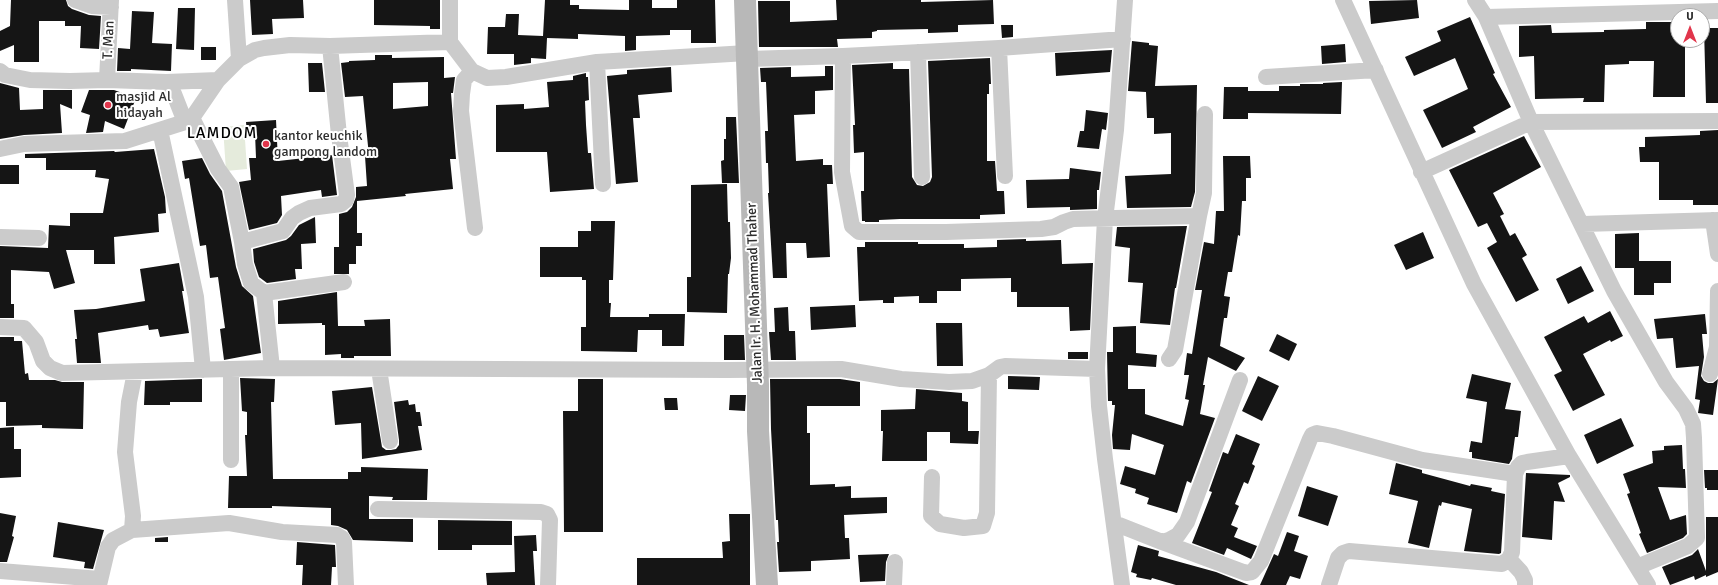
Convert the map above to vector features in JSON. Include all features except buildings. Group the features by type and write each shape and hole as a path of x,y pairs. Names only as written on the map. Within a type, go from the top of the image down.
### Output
{"main road":[{"name":"Jalan Ir. H. Mohammad Thaher","path":"745,0 748,56 758,431 767,585"}],"street":[{"path":"75,0 82,4 92,6 111,3"},
{"path":"236,0 239,59"},
{"path":"450,0 450,42 472,71 486,78 506,77 597,62 748,56 843,56 999,48 1123,39"},
{"path":"1122,585 1099,406 1097,369 1105,219 1116,130 1125,0"},
{"path":"1343,0 1421,172 1474,284 1569,456 1648,585"},
{"path":"1475,0 1486,17 1532,122 1614,290 1666,382 1686,409 1693,424 1697,538 1688,546 1637,567"},
{"name":"T. Man","path":"107,80 111,3"},
{"path":"1486,17 1718,11"},
{"path":"0,149 24,144 125,141 188,120 218,80 239,59 255,50 290,45 330,46 450,42"},
{"path":"242,242 283,231 292,218 310,208 341,204 346,200 347,195 330,46"},
{"path":"999,48 1004,176"},
{"path":"918,52 922,177"},
{"path":"843,56 842,172 854,230 866,233 1041,229 1054,227 1073,219 1199,216"},
{"path":"597,62 603,184"},
{"path":"1266,76 1376,70"},
{"path":"0,71 5,75 30,80 166,82 218,80"},
{"path":"472,71 464,80 461,111 476,228"},
{"path":"166,82 218,169 231,187 245,264 251,282 264,293 272,368"},
{"path":"1169,359 1175,350 1204,193 1205,114"},
{"path":"1421,172 1532,122 1718,121"},
{"path":"160,130 186,257 196,297 203,370"},
{"path":"1582,224 1715,220 1718,254"},
{"path":"0,237 39,238"},
{"path":"264,293 344,282"},
{"path":"1710,374 1717,347 1718,291"},
{"path":"0,327 24,328 36,342 43,361 50,368 62,373 272,368 841,369 901,380 949,382 972,381 988,376 996,370 1006,366 1097,369"},
{"path":"231,369 231,460"},
{"path":"379,369 390,441"},
{"path":"132,530 133,516 125,452 129,402 134,372"},
{"path":"932,477 931,516 940,524 964,528 983,526 987,514 988,376"},
{"path":"1162,542 1174,538 1187,522 1240,380"},
{"path":"1114,523 1246,573 1252,572 1261,561 1310,439 1312,435 1317,433 1422,460 1515,474"},
{"path":"1329,585 1338,558 1343,553 1348,552 1502,564 1509,560 1513,544 1515,474 1522,463 1569,456"},
{"path":"378,508 533,512 547,514 550,520 548,585"},
{"path":"0,571 100,582 108,547 113,540 132,530 229,523 282,532 337,535 342,538 344,542 346,585"},
{"path":"1509,560 1521,572 1525,580 1525,585"},
{"path":"894,585 895,562"}],"green space":[{"path":"244,125 247,169 226,171 223,127"}],"place":[{"name":"masjid Al hidayah","path":"108,105"},
{"name":"kantor keuchik gampong landom","path":"266,144"}],"district":[{"name":"LAMDOM","path":"222,134"}]}
